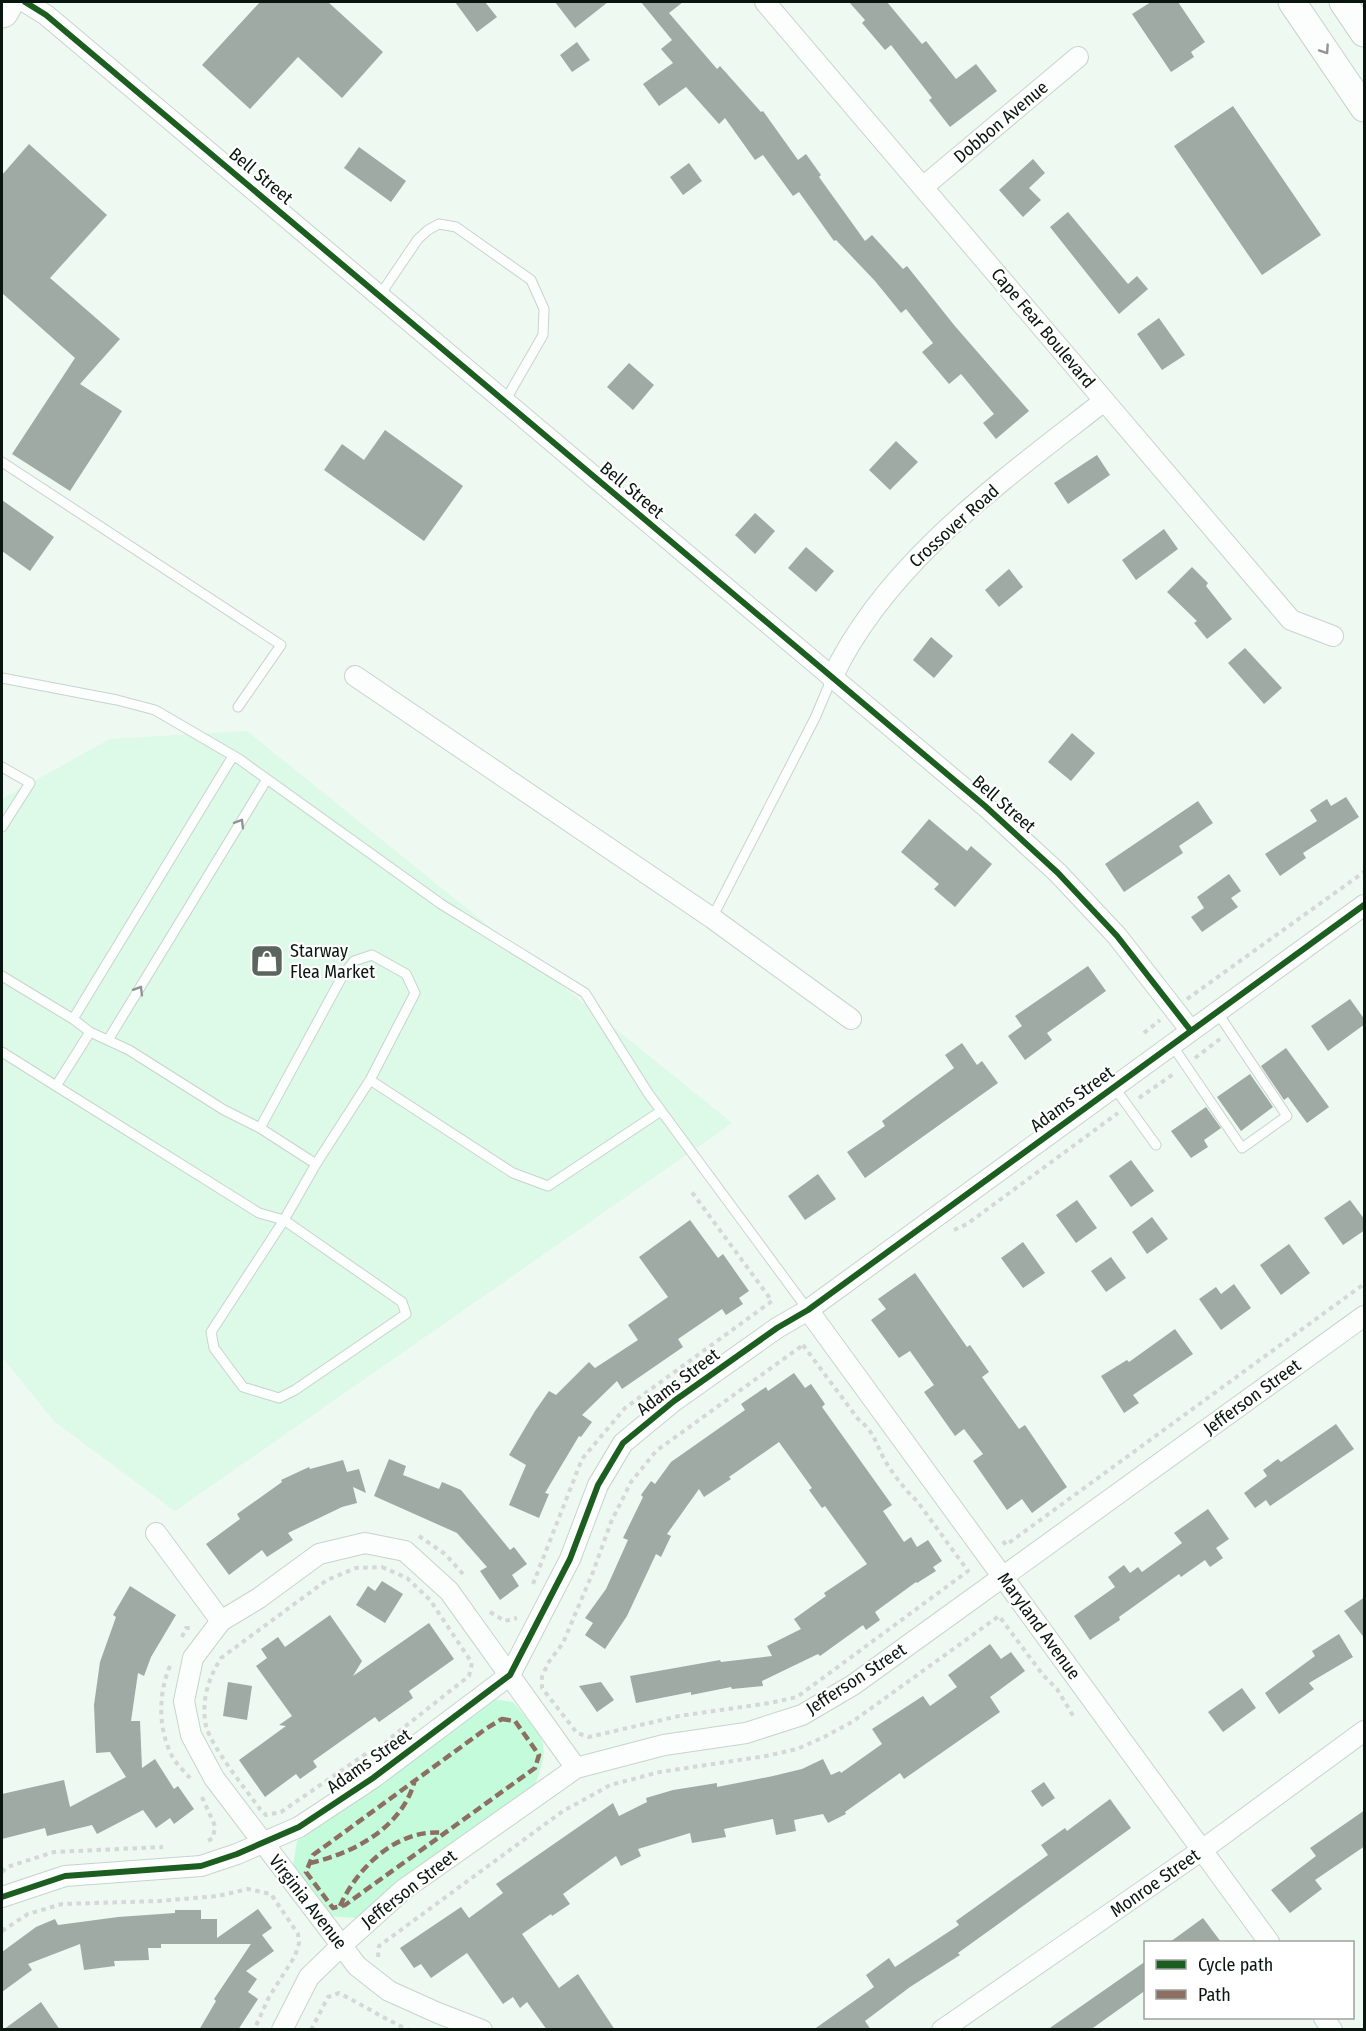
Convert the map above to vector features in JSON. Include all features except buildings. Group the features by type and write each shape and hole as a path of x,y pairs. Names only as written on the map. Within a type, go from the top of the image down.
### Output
{"highway":[{"path":"2,11 7,2"}],"main road":[{"path":"1292,2 1365,108"},
{"path":"1342,2 1365,33"}],"street":[{"name":"Bell Street","path":"25,2 46,15 985,806 1059,873 1117,936 1191,1031"},
{"name":"Cape Fear Boulevard","path":"765,2 1291,620 1334,636"},
{"name":"Dobbon Avenue","path":"923,187 1078,57"},
{"name":"Crossover Road","path":"832,678 843,652 865,619 901,575 948,529 1009,476 1104,401"},
{"path":"355,676 712,918 851,1019"},
{"name":"Adams Street","path":"2,1897 65,1876 201,1866 262,1844 299,1827 373,1778 510,1675 570,1559 598,1485 623,1443 674,1401 777,1328 808,1310 1365,905"},
{"name":"Maryland Avenue","path":"808,1310 1268,1941"},
{"name":"Jefferson Street","path":"282,2030 309,1977 403,1890 576,1768 664,1745 746,1733 802,1715 853,1685 1365,1317"},
{"path":"156,1533 221,1621"},
{"name":"Virginia Avenue","path":"482,2030 389,1991 357,1966 262,1844 214,1778 191,1735 184,1701 193,1658 221,1621 259,1598 319,1554 365,1543 405,1551 449,1590 576,1768"},
{"name":"Monroe Street","path":"942,2030 1202,1850 1365,1731"}],"lane":[{"path":"380,295 418,239 439,224 456,226 531,280 544,309 543,335 505,401"},
{"path":"2,462 281,645 238,707"},
{"path":"2,678 117,700 155,710 267,779 441,904 585,993 662,1112 808,1310"},
{"path":"712,918 815,718 832,678"},
{"path":"73,1019 233,756"},
{"path":"2,767 30,783 2,827"},
{"path":"108,1040 267,779"},
{"path":"2,1052 259,1213 284,1220 402,1302 406,1314 295,1390 279,1398 243,1387 214,1348 211,1332 284,1220 316,1164 370,1080 415,993 406,974 372,954 354,961 343,975 260,1128"},
{"path":"2,976 73,1019 90,1032 129,1050 316,1164"},
{"path":"1172,1045 1242,1148 1287,1116 1217,1012"},
{"path":"56,1086 90,1032"},
{"path":"370,1080 513,1173 548,1186 662,1112"},
{"path":"1114,1087 1156,1145"}],"path":[{"path":"1144,1033 1365,872"},
{"path":"951,1231 967,1224 1230,1031"},
{"path":"530,1592 582,1459 605,1430 625,1408 772,1301 691,1191"},
{"path":"999,1535 1006,1545 1365,1284"},
{"path":"803,1345 858,1419 869,1427 885,1461 969,1571 796,1697 679,1716 603,1735 589,1737 578,1733 542,1688 542,1677 548,1663 562,1643 593,1572 611,1522 631,1482 656,1451 803,1345"},
{"path":"414,1534 423,1537 445,1554 465,1577"},
{"path":"382,1567 407,1578 430,1600 472,1664 469,1676 387,1740 381,1750 367,1753 281,1812 266,1815 260,1809 216,1747 206,1726 205,1692 216,1666 221,1659 327,1580 356,1568 382,1567"},
{"path":"485,1605 492,1614 505,1622 515,1620 522,1614"},
{"path":"377,1961 379,1946 563,1811 610,1785 660,1772 715,1765 797,1749 824,1737 852,1722 999,1616 1043,1675 1057,1689 1075,1719"},
{"path":"178,1646 186,1628 197,1628"},
{"path":"171,1664 162,1698 161,1725 172,1757 193,1782"},
{"path":"199,1792 210,1811 215,1826 213,1838 200,1846"},
{"path":"2,1872 8,1867 54,1852 170,1847"},
{"path":"2,1931 28,1914 62,1904 198,1898 248,1889 271,1894 298,1934 298,1943 295,1956 269,1997 254,2030"},
{"path":"311,2030 328,1997 339,1993 383,2019 409,2030"}],"shaded area":[{"name":"Starway Flea Market","path":"247,731 732,1123 175,1511 55,1422 2,1357 2,799 110,739"}],"green space":[{"path":"487,1698 513,1702 542,1739 543,1757 535,1785 357,1918 325,1916 292,1873 297,1841"}],"marked path":[{"path":"502,1719 515,1721 539,1755 535,1768 345,1905 333,1908 306,1872 313,1855 502,1719"},
{"path":"310,1863 343,1853 374,1836 388,1825 409,1797 415,1780"},
{"path":"340,1906 358,1877 382,1852 412,1836 446,1833"}],"cycle path":[{"path":"25,2 46,15 985,806 1058,873 1117,936 1191,1031"},
{"path":"2,1897 65,1876 201,1866 237,1854 299,1827 373,1778 510,1675 570,1559 598,1485 623,1443 674,1401 777,1328 808,1310 1364,905"}],"place":[{"name":"Starway Flea Market","path":"267,961"}]}
